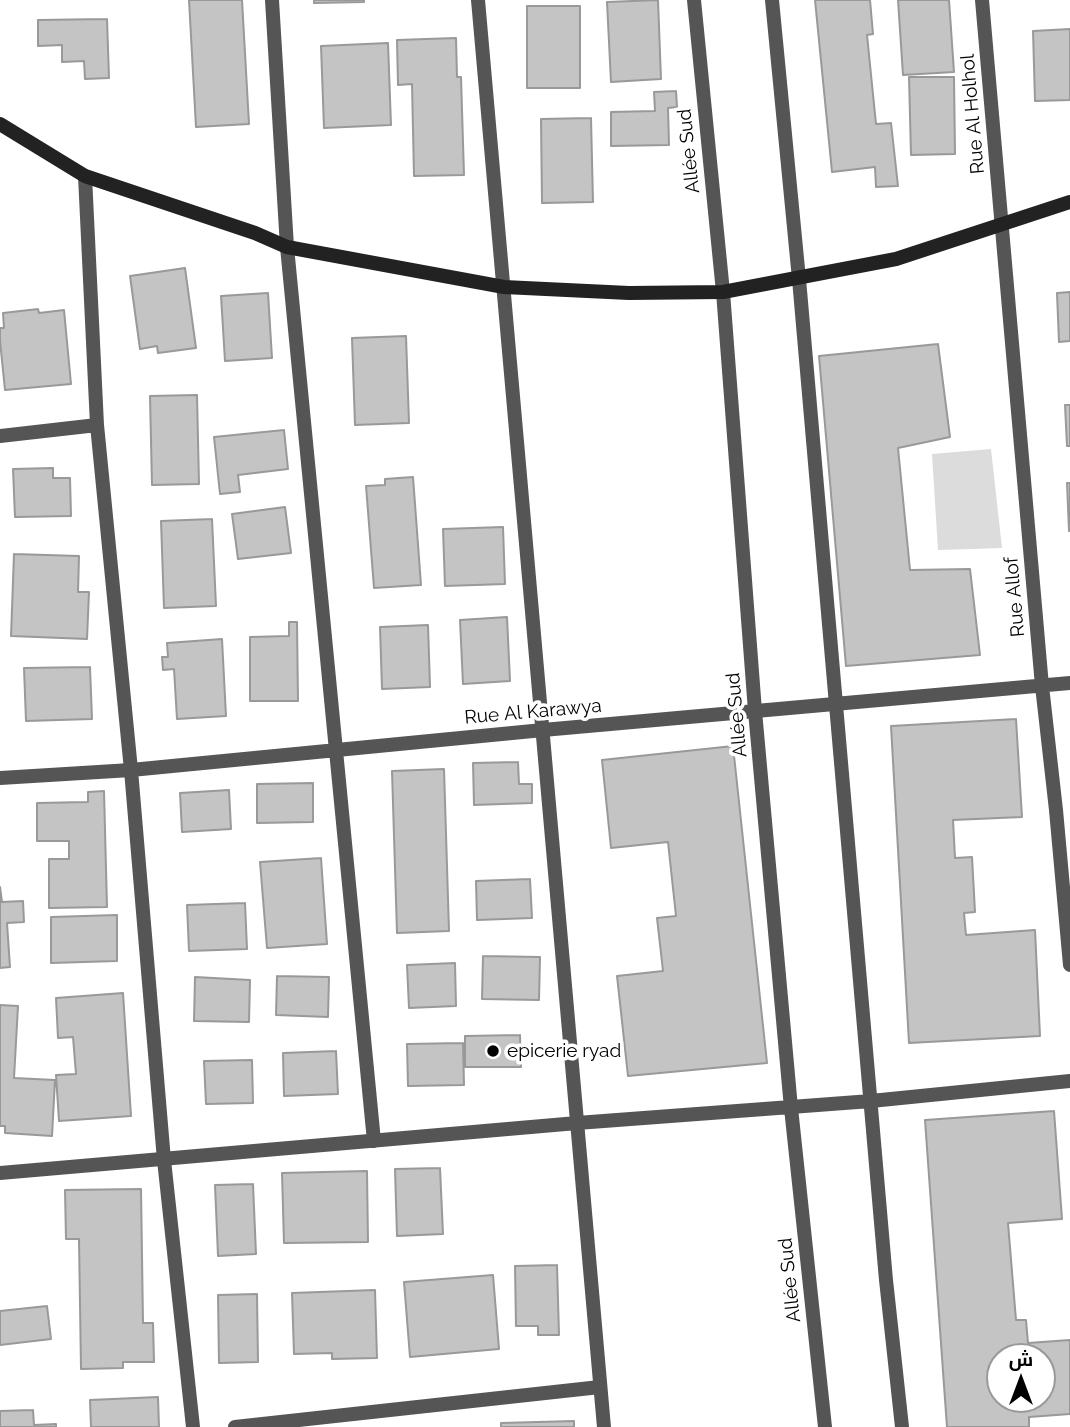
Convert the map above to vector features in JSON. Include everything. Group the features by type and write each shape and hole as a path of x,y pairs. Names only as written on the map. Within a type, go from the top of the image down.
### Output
{"street":[{"path":"272,0 287,247 374,1141"},
{"path":"478,0 604,1427"},
{"name":"Allée Sud","path":"694,0 723,292 755,711 791,1108 825,1427"},
{"path":"772,0 902,1427"},
{"name":"Rue Al Holhol","path":"982,0 1003,225"},
{"path":"0,124 85,176 255,233 287,247 504,287 629,293 723,292 896,259 1070,202"},
{"path":"85,176 97,425 131,770 164,1160 193,1427"},
{"name":"Rue Allof","path":"1003,225 1042,687 1070,965"},
{"path":"0,436 97,425"},
{"name":"Rue Al Karawya","path":"0,778 131,770 1070,683"},
{"path":"0,1173 577,1123 791,1108 1070,1081"},
{"path":"235,1427 600,1387"}],"shaded area":[{"path":"991,449 1002,548 938,550 932,454"}],"building":[{"path":"189,0 242,0 249,124 196,127"},
{"path":"314,0 364,0 364,2 314,3"},
{"path":"658,0 661,79 611,82 607,2"},
{"path":"815,0 870,0 873,34 867,35 876,124 891,123 898,186 876,187 875,167 832,172"},
{"path":"898,0 949,0 954,72 903,75"},
{"path":"527,6 580,6 580,88 527,88"},
{"path":"107,19 109,78 85,79 84,61 62,62 62,45 38,46 38,20"},
{"path":"1070,29 1070,100 1035,101 1033,31"},
{"path":"456,38 457,77 461,77 464,175 414,176 412,84 398,85 397,40"},
{"path":"388,43 391,125 324,128 321,46"},
{"path":"909,77 954,77 955,154 911,155"},
{"path":"676,91 677,107 668,108 669,145 611,146 611,112 655,111 654,92"},
{"path":"591,118 593,202 542,203 541,119"},
{"path":"185,268 196,348 158,353 157,346 140,349 130,276"},
{"path":"1070,292 1070,341 1059,342 1057,293"},
{"path":"268,293 272,358 225,361 221,296"},
{"path":"38,309 39,313 64,310 71,384 5,390 0,341 0,328 4,328 3,313"},
{"path":"406,336 409,423 355,425 352,338"},
{"path":"938,344 950,437 898,448 910,570 970,569 980,655 846,666 819,356"},
{"path":"197,395 199,484 152,485 150,396"},
{"path":"1065,405 1070,405 1070,446 1067,446"},
{"path":"284,430 288,469 238,475 240,492 220,494 214,437"},
{"path":"53,468 53,478 70,478 71,516 15,517 13,469"},
{"path":"413,477 421,585 374,588 366,486 385,485 385,479"},
{"path":"1067,483 1070,483 1070,531 1069,531"},
{"path":"285,507 291,553 238,559 232,514"},
{"path":"212,519 216,606 164,608 161,521"},
{"path":"503,527 505,584 445,586 443,529"},
{"path":"14,554 79,556 78,592 89,592 87,639 11,636"},
{"path":"507,617 510,681 463,684 460,620"},
{"path":"289,622 297,622 298,701 250,701 250,637 289,636"},
{"path":"428,625 430,687 382,689 380,627"},
{"path":"222,639 226,716 177,719 174,669 163,670 162,657 168,657 167,643"},
{"path":"90,667 92,719 26,721 24,668"},
{"path":"1016,719 1022,817 953,820 955,858 972,857 975,912 964,913 966,935 1035,930 1040,1036 909,1043 891,726"},
{"path":"733,746 767,1063 628,1076 617,976 663,971 657,918 676,916 668,842 611,848 602,760"},
{"path":"518,762 519,784 532,784 532,803 474,805 473,763"},
{"path":"444,769 449,931 397,933 392,771"},
{"path":"313,783 313,822 257,823 257,784"},
{"path":"229,790 231,829 182,832 180,793"},
{"path":"104,791 107,907 49,908 49,859 69,859 69,841 37,841 37,803 88,802 88,792"},
{"path":"321,858 327,944 267,948 260,862"},
{"path":"530,879 532,918 477,920 476,881"},
{"path":"0,887 2,902 23,901 24,922 7,923 10,967 0,968"},
{"path":"245,903 247,949 189,951 187,905"},
{"path":"117,915 117,961 51,963 51,917"},
{"path":"483,956 540,957 539,1000 482,999"},
{"path":"455,963 456,1006 409,1008 407,965"},
{"path":"277,976 329,977 328,1017 276,1015"},
{"path":"195,977 250,980 249,1022 194,1021"},
{"path":"123,993 131,1116 59,1121 56,1075 76,1074 73,1037 58,1038 56,998"},
{"path":"0,1005 18,1006 14,1078 55,1080 52,1136 5,1133 5,1126 0,1126"},
{"name":"epicerie ryad","path":"520,1035 521,1067 465,1067 465,1036"},
{"path":"463,1043 464,1085 408,1086 407,1044"},
{"path":"336,1051 338,1094 284,1096 283,1053"},
{"path":"252,1060 253,1103 206,1104 204,1061"},
{"path":"1054,1111 1062,1219 1008,1223 1016,1320 1026,1320 1028,1343 1070,1340 1070,1414 1029,1417 1029,1427 947,1427 925,1120"},
{"path":"440,1168 443,1234 397,1236 395,1169"},
{"path":"367,1171 368,1242 284,1243 282,1173"},
{"path":"253,1184 256,1254 218,1256 215,1185"},
{"path":"141,1189 143,1323 153,1323 154,1362 123,1362 123,1368 81,1369 79,1239 66,1239 65,1190"},
{"path":"557,1265 559,1335 538,1335 538,1326 516,1326 515,1266"},
{"path":"493,1275 499,1349 410,1357 404,1282"},
{"path":"375,1290 377,1358 332,1359 332,1353 294,1354 292,1293"},
{"path":"257,1294 258,1362 219,1363 218,1295"},
{"path":"47,1306 51,1339 0,1345 0,1311"},
{"path":"158,1397 159,1427 91,1427 90,1400"},
{"path":"33,1410 34,1425 56,1424 56,1427 0,1427 0,1411"},
{"path":"574,1421 574,1427 501,1427 501,1423"}],"place":[{"name":"epicerie ryad","path":"493,1051"}]}
